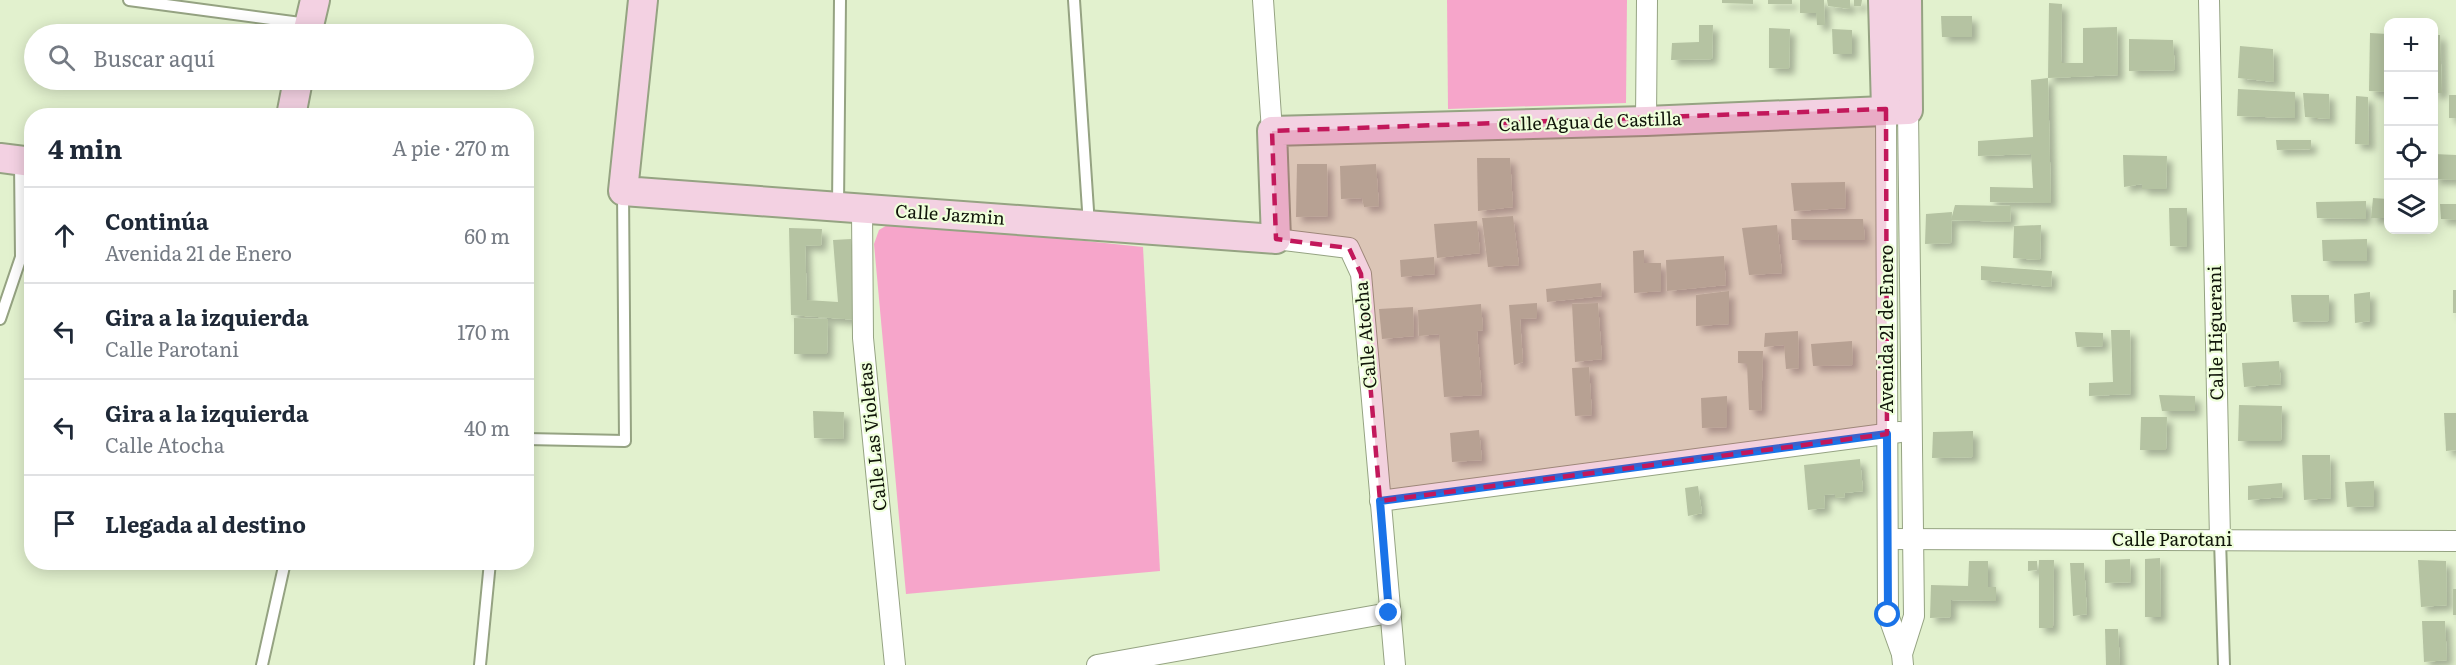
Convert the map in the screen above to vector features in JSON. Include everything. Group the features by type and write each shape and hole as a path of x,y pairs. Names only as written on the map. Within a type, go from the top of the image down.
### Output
{"street":[{"path":"623,191 643,0"},
{"path":"1263,0 1272,131 1276,239"},
{"path":"1646,121 1647,0"},
{"name":"Avenida 21 de Enero","path":"1883,0 1897,110 1912,430 1914,616 1903,660"},
{"name":"Avenida 21 de Enero","path":"1903,660 1888,615 1887,434 1897,110 1907,0"},
{"name":"Calle Higuerani","path":"2209,0 2220,540"},
{"path":"293,108 296,90"},
{"name":"Calle Agua de Castilla","path":"1272,131 1646,121 1897,110"},
{"name":"Calle Jazmin","path":"623,191 1276,239"},
{"name":"Calle Las Violetas","path":"850,208 895,665"},
{"name":"Calle Atocha","path":"1276,239 1349,248 1361,274 1395,665"},
{"path":"1380,501 1912,430"},
{"name":"Calle Parotani","path":"1888,539 2456,541"},
{"path":"1097,665 1389,613"}],"lane":[{"path":"129,0 310,20"},
{"name":"Calle Las Violetas","path":"840,0 850,208"},
{"path":"1074,0 1089,225"},
{"path":"0,320 21,258 17,160"},
{"path":"534,439 625,441 623,191"},
{"name":"Calle Higuerani","path":"2220,540 2224,665"},
{"path":"262,665 283,570"},
{"path":"480,665 489,570"}],"highlighted area":[{"path":"1886,109 1887,434 1380,501 1361,274 1349,248 1276,239 1272,131"}],"shaded area":[{"path":"1447,0 1627,0 1626,103 1448,109"},
{"path":"894,221 1143,247 1160,571 906,594 874,244 879,230"}],"building":[{"path":"1722,0 1753,0 1753,4 1722,3"},
{"path":"1768,0 1792,0 1792,4 1768,4"},
{"path":"1800,0 1824,0 1825,25 1817,25 1816,13 1800,13"},
{"path":"1827,0 1850,0 1850,9 1828,6"},
{"path":"1854,0 1862,0 1861,6 1854,6"},
{"path":"2049,3 2062,4 2061,63 2083,63 2083,28 2117,27 2118,75 2048,78"},
{"path":"1941,16 1972,16 1972,37 1942,37"},
{"path":"1699,25 1713,25 1712,59 1671,60 1672,43 1699,42"},
{"path":"1769,28 1790,29 1789,69 1769,68"},
{"path":"1832,29 1852,30 1852,54 1833,54"},
{"path":"2370,33 2384,34 2384,92 2369,91"},
{"path":"2438,35 2440,35 2442,93 2438,93"},
{"path":"2129,39 2173,40 2175,70 2129,71"},
{"path":"2240,46 2273,49 2274,82 2238,78"},
{"path":"2048,78 2051,203 1990,202 1990,187 2033,188 2031,154 1978,156 1978,141 2033,137 2031,80"},
{"path":"2238,89 2295,92 2295,118 2237,116"},
{"path":"2303,93 2329,94 2330,119 2305,117"},
{"path":"2449,95 2456,95 2456,118 2449,118"},
{"path":"2356,96 2368,97 2369,145 2355,144"},
{"path":"2276,140 2311,140 2311,149 2277,150"},
{"path":"2438,154 2456,155 2456,180 2438,179"},
{"path":"2123,155 2167,156 2166,189 2142,189 2142,184 2124,187"},
{"path":"1477,158 1510,158 1513,207 1478,211"},
{"path":"1297,164 1327,164 1328,216 1296,217"},
{"path":"1376,164 1379,206 1364,207 1362,198 1341,199 1340,166"},
{"path":"1845,182 1846,208 1794,211 1791,183"},
{"path":"2373,198 2384,199 2384,218 2371,218"},
{"path":"2366,201 2366,219 2317,218 2316,202"},
{"path":"2440,204 2456,204 2456,220 2441,219"},
{"path":"1955,205 2011,206 2010,222 1951,220"},
{"path":"2169,208 2187,208 2187,247 2170,246"},
{"path":"1952,212 1951,243 1925,244 1926,214"},
{"path":"1513,216 1519,265 1488,267 1482,218"},
{"path":"1791,219 1863,219 1865,240 1792,240"},
{"path":"1477,221 1480,253 1437,258 1434,224"},
{"path":"1777,225 1782,273 1749,275 1742,228"},
{"path":"2041,225 2040,260 2013,258 2014,226"},
{"path":"789,228 822,229 821,246 805,245 807,300 838,302 833,240 851,239 858,320 791,315"},
{"path":"2367,239 2367,261 2323,261 2322,240"},
{"path":"1644,250 1644,263 1661,263 1661,291 1634,293 1633,251"},
{"path":"1724,256 1726,285 1667,291 1666,260"},
{"path":"1434,257 1435,274 1401,277 1400,260"},
{"path":"1981,266 2052,271 2051,287 1981,280"},
{"path":"1601,283 1602,296 1547,302 1546,289"},
{"path":"2453,290 2456,290 2456,313 2453,313"},
{"path":"1729,291 1729,324 1696,326 1696,295"},
{"path":"2370,292 2370,321 2355,323 2354,294"},
{"path":"2291,295 2329,295 2329,321 2293,322"},
{"path":"1537,303 1537,318 1520,319 1523,362 1514,365 1509,305"},
{"path":"1598,303 1602,359 1575,362 1572,304"},
{"path":"1481,304 1483,330 1477,331 1482,395 1444,397 1439,334 1419,336 1418,310"},
{"path":"1413,307 1414,336 1382,339 1379,309"},
{"path":"794,318 828,319 827,354 794,354"},
{"path":"2111,330 2130,330 2131,394 2089,396 2089,383 2113,382"},
{"path":"1798,331 1799,368 1786,369 1784,345 1764,347 1765,333"},
{"path":"2075,332 2103,333 2103,346 2077,347"},
{"path":"1852,341 1853,365 1813,366 1811,344"},
{"path":"1738,351 1763,351 1761,411 1749,410 1747,364 1738,363"},
{"path":"2279,361 2281,384 2244,387 2242,363"},
{"path":"1589,367 1592,415 1575,416 1572,368"},
{"path":"2159,395 2195,396 2195,411 2162,411"},
{"path":"1727,396 1727,427 1702,428 1701,398"},
{"path":"2239,405 2282,406 2281,441 2238,441"},
{"path":"813,411 844,412 843,439 814,438"},
{"path":"2444,413 2456,413 2456,450 2446,451"},
{"path":"2141,417 2167,417 2166,450 2140,450"},
{"path":"1479,430 1482,460 1452,462 1450,433"},
{"path":"1973,431 1973,457 1932,458 1933,432"},
{"path":"2302,455 2330,455 2331,498 2304,500"},
{"path":"1860,459 1863,491 1844,493 1845,497 1835,498 1835,494 1824,495 1825,508 1808,510 1804,465"},
{"path":"2374,481 2374,506 2347,507 2345,482"},
{"path":"2282,483 2283,497 2248,500 2248,486"},
{"path":"1698,486 1702,513 1688,516 1685,488"},
{"path":"2160,558 2161,617 2145,617 2145,559"},
{"path":"2130,559 2131,582 2105,583 2105,560"},
{"path":"2039,560 2054,560 2053,628 2039,628"},
{"path":"2418,560 2446,561 2447,605 2421,607"},
{"path":"1969,561 1988,561 1988,587 1996,587 1996,601 1951,600 1951,617 1930,618 1931,585 1968,586"},
{"path":"2028,561 2037,561 2037,570 2028,571"},
{"path":"2070,563 2084,563 2087,614 2073,616"},
{"path":"2453,589 2456,589 2456,615 2453,615"},
{"path":"2422,621 2445,621 2447,660 2424,662"},
{"path":"2105,629 2118,629 2120,665 2106,665"}],"route":[{"path":"1389,613 1380,501 1887,434 1888,615"}]}
